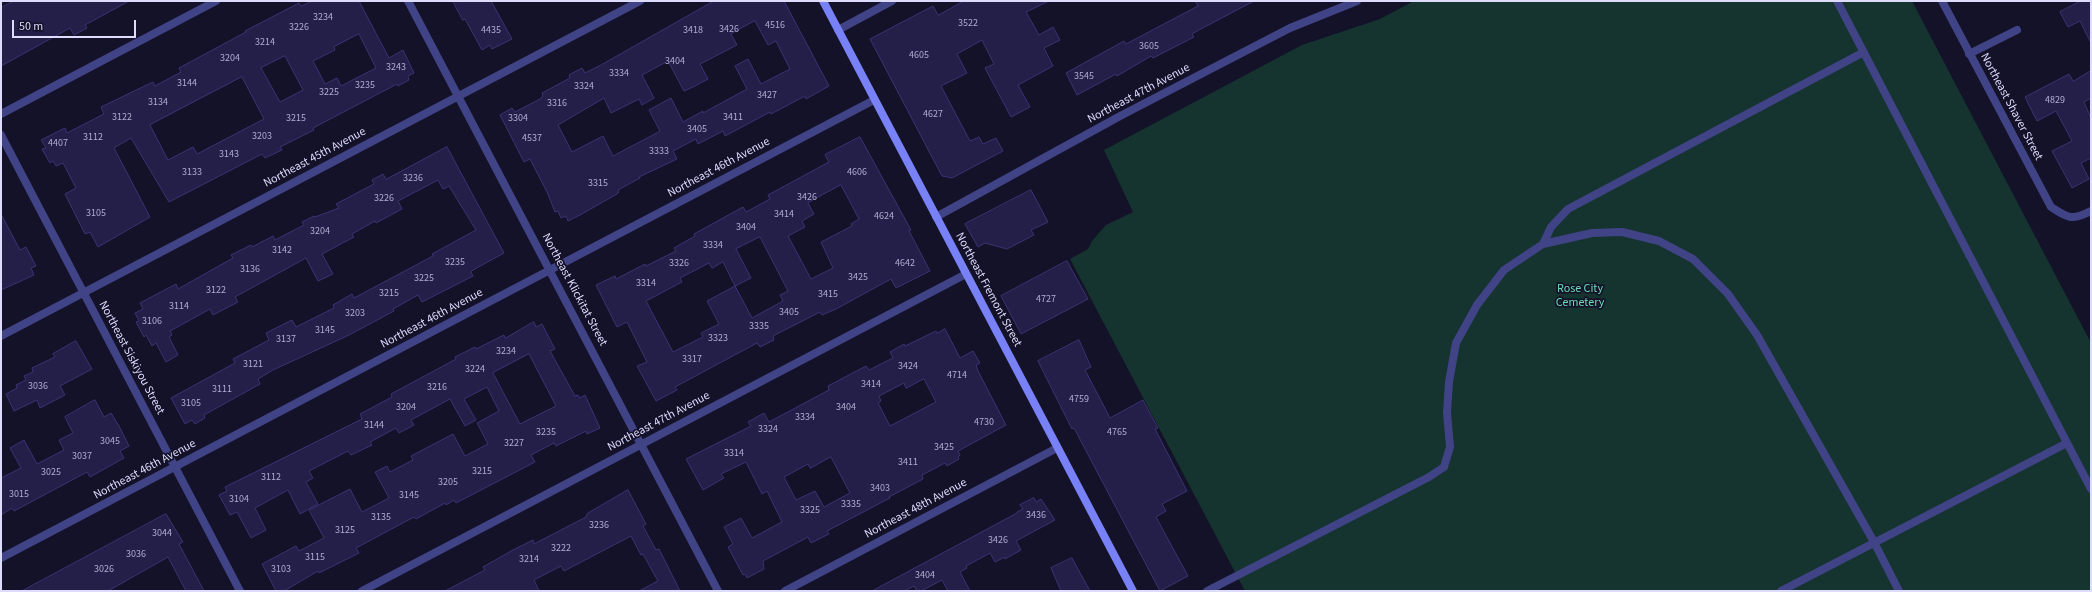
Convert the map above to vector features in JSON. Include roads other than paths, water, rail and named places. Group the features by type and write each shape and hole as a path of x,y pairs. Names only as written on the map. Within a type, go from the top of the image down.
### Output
{"main road":[{"name":"Northeast Fremont Street","path":"823,1 1133,591"}],"street":[{"path":"1,114 216,1"},
{"name":"Northeast Klickitat Street","path":"408,1 718,591"},
{"name":"Northeast 45th Avenue","path":"1,336 640,1"},
{"path":"838,30 892,1"},
{"name":"Northeast 47th Avenue","path":"936,217 1122,115 1290,28 1357,1"},
{"path":"1837,1 2091,489"},
{"name":"Northeast Shaver Street","path":"1942,1 2051,207 2068,218 2082,216 2091,211"},
{"path":"1969,54 2017,30"},
{"path":"1543,244 1551,227 1568,209 1864,52"},
{"name":"Northeast 46th Avenue","path":"1,558 874,100"},
{"name":"Northeast Siskiyou Street","path":"1,135 240,591"},
{"path":"1210,589 1429,477 1444,467 1450,447 1447,413 1449,382 1456,343 1477,305 1504,270 1543,244 1592,234 1622,232 1659,242 1693,259 1728,294 1757,335 1874,542 1899,591"},
{"name":"Northeast 47th Avenue","path":"362,591 966,274"},
{"path":"1780,591 2067,443"},
{"name":"Northeast 48th Avenue","path":"785,591 1057,448"}],"park label":[{"name":"Rose City Cemetery","path":"1580,296"}]}
